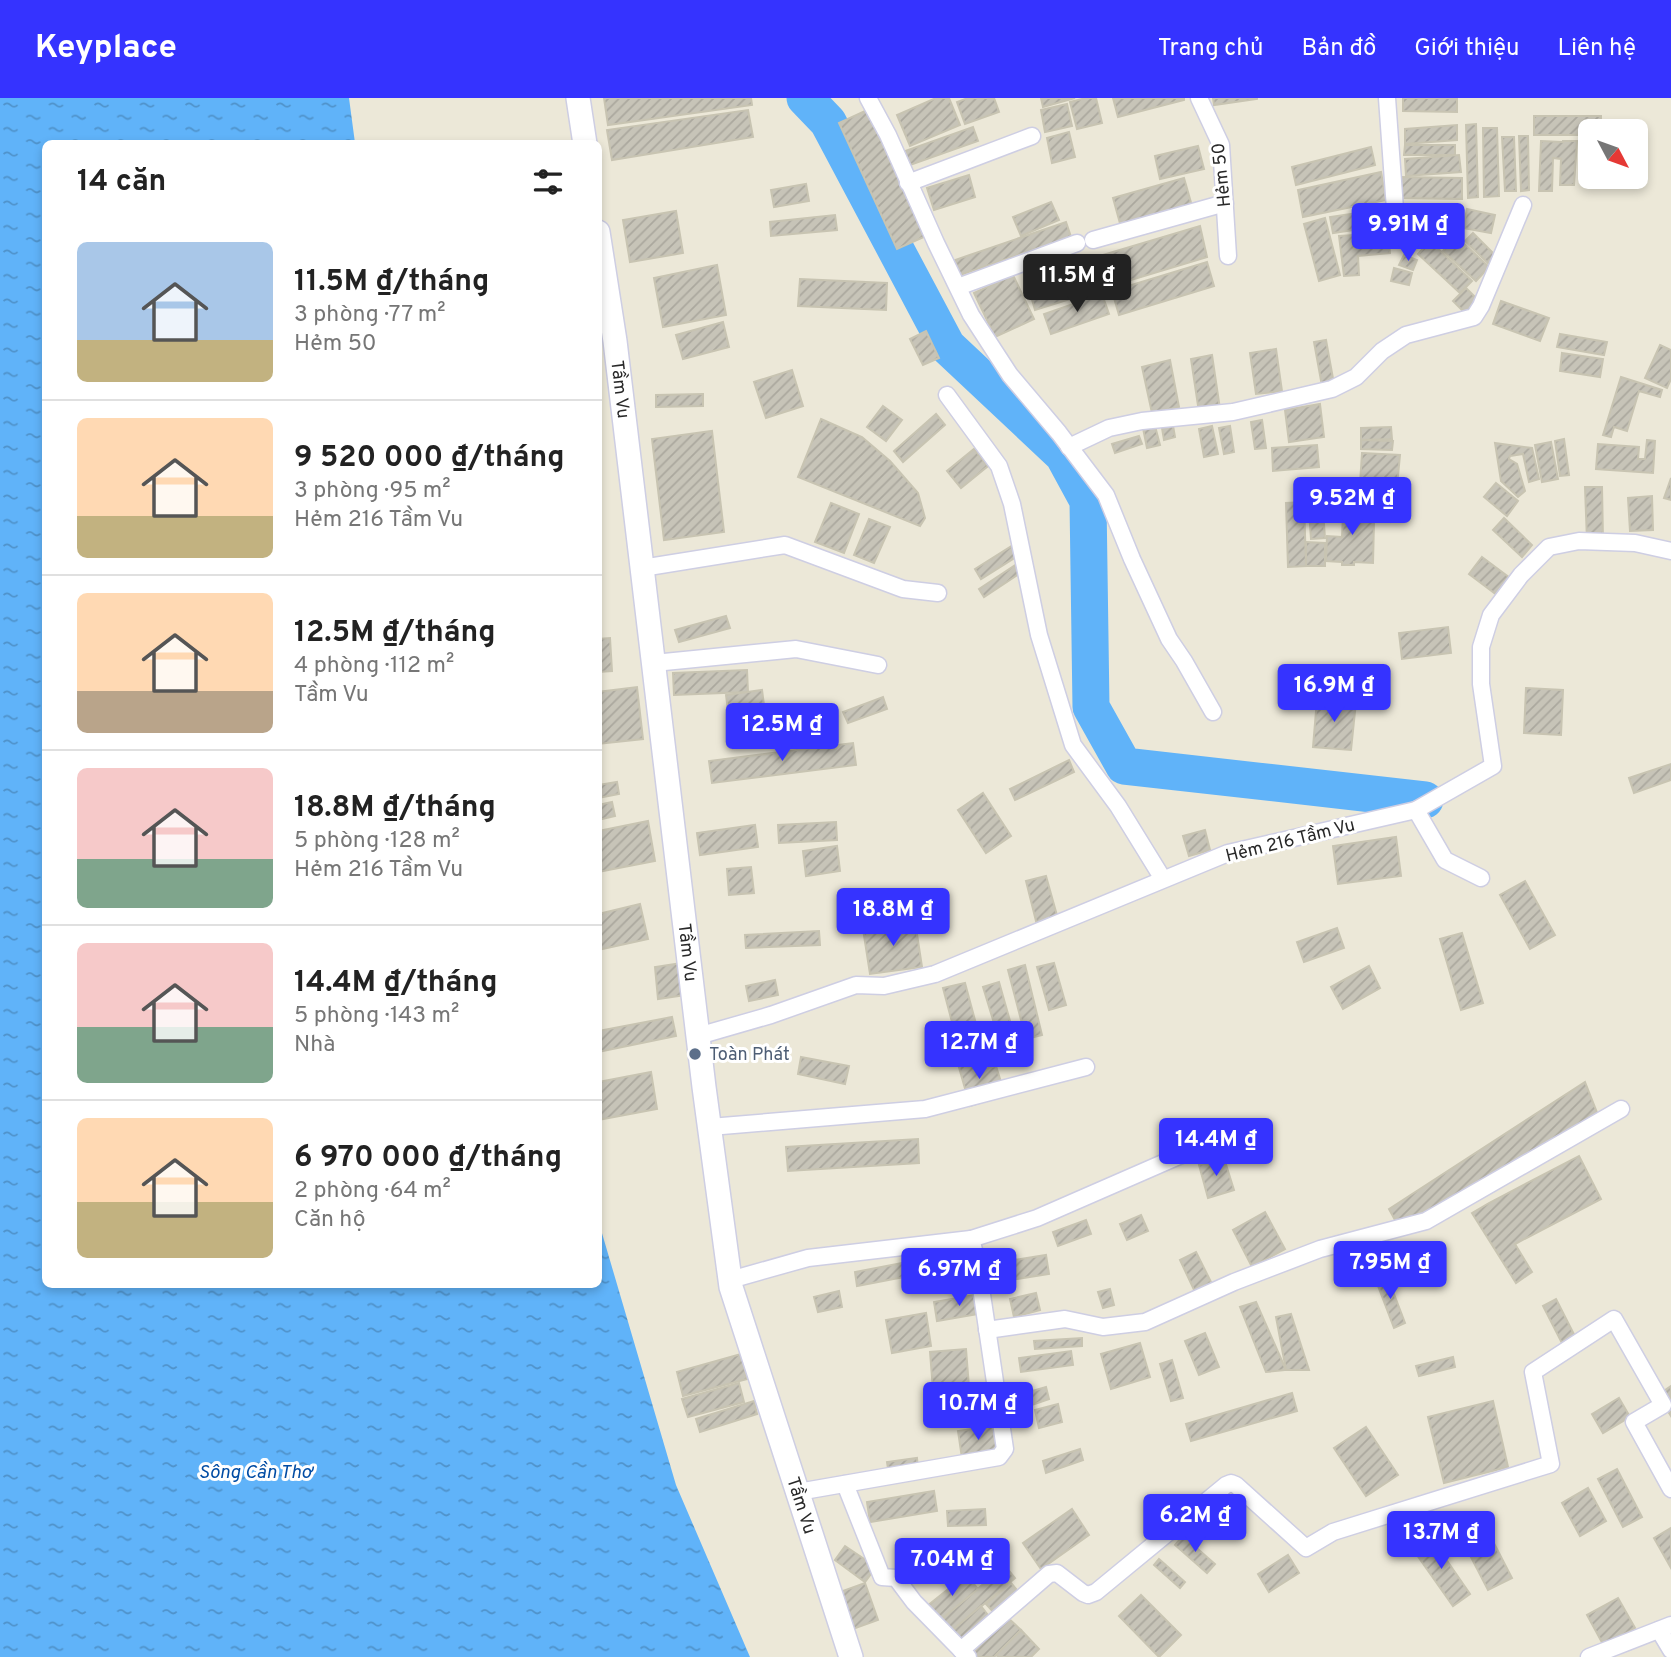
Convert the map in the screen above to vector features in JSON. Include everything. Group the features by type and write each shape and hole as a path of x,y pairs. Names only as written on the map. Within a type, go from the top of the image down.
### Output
{"street":[{"path":"578,98 584,140"},
{"path":"868,98 888,135 971,315 1010,375 1106,495 1132,559 1170,639 1213,712"},
{"name":"Hẻm 50","path":"1199,98 1221,145 1228,256"},
{"path":"1387,98 1397,237"},
{"path":"908,183 1032,136"},
{"path":"958,287 1085,242 1225,203"},
{"path":"1069,447 1110,428 1142,421 1233,412 1332,389 1356,377 1382,351 1406,335 1474,317 1523,205"},
{"name":"Tầm Vu","path":"602,258 615,341 698,1036 731,1287 851,1657"},
{"path":"947,395 999,466 1012,504 1039,635 1073,745 1118,806 1163,879"},
{"name":"Hẻm 216 Tầm Vu","path":"698,1036 771,1015 856,985 884,986 934,974 1228,853 1416,810 1493,766 1481,684 1481,647 1491,615 1521,575 1549,547 1578,541 1635,543 1671,551"},
{"path":"642,568 785,545 903,589 938,593"},
{"path":"654,663 796,649 878,665"},
{"path":"1416,810 1445,860 1481,878"},
{"path":"710,1127 925,1109 1086,1067"},
{"path":"987,1330 1065,1319 1103,1327 1145,1322 1234,1282 1320,1249 1426,1222 1621,1109"},
{"path":"730,1280 808,1258 971,1239 1037,1218 1241,1129"},
{"path":"798,1492 999,1457 1005,1449 971,1239"},
{"path":"845,1484 882,1577 896,1578 914,1602 964,1654 1049,1574 1057,1573 1088,1595 1096,1592 1226,1485 1236,1485 1306,1548 1333,1532 1551,1464 1533,1373 1615,1319 1663,1405 1634,1422 1671,1489"},
{"path":"1589,1657 1665,1627 1671,1650"}],"water":[{"name":"Sông Cần Thơ","path":"0,98 349,98 355,140 42,140 42,1288 602,1288 602,1233 676,1485 750,1657 0,1657"}],"building":[{"path":"604,98 751,98 752,105 608,125"},
{"path":"936,98 949,98 960,125 910,146 897,115"},
{"path":"968,98 994,98 999,112 965,124 957,102"},
{"path":"1041,98 1075,98 1043,107"},
{"path":"1096,98 1102,123 1077,129 1070,102"},
{"path":"1113,98 1184,98 1184,100 1118,117"},
{"path":"1213,98 1257,98 1257,99 1214,105"},
{"path":"1403,98 1457,98 1457,112 1403,111"},
{"path":"1067,104 1072,126 1045,132 1041,110"},
{"path":"748,110 753,137 612,160 607,130"},
{"path":"867,110 926,236 897,249 839,123"},
{"path":"1534,116 1601,116 1601,119 1578,119 1578,135 1534,135"},
{"path":"1476,124 1478,197 1468,198 1466,125"},
{"path":"1457,125 1457,140 1405,144 1405,129"},
{"path":"973,127 978,141 910,165 905,151"},
{"path":"1483,128 1497,128 1499,196 1484,197"},
{"path":"1069,132 1075,157 1052,163 1047,138"},
{"path":"1519,136 1528,136 1529,190 1521,191"},
{"path":"1502,137 1514,137 1516,191 1505,191"},
{"path":"1541,141 1577,141 1574,185 1560,185 1561,159 1553,158 1552,191 1539,191"},
{"path":"1405,145 1455,145 1455,155 1404,155"},
{"path":"1198,146 1204,169 1160,179 1155,156"},
{"path":"1371,147 1375,165 1296,185 1292,167"},
{"path":"1459,155 1461,172 1406,176 1405,159"},
{"path":"1381,172 1386,200 1303,217 1298,190"},
{"path":"969,175 975,197 934,210 927,188"},
{"path":"1398,177 1462,178 1462,199 1397,198"},
{"path":"1184,178 1192,206 1121,227 1113,198"},
{"path":"806,184 809,201 774,207 771,190"},
{"path":"1051,202 1059,220 1021,236 1013,217"},
{"path":"1403,207 1423,207 1424,248 1404,248"},
{"path":"1385,209 1387,225 1333,233 1330,217"},
{"path":"1467,209 1495,215 1491,233 1463,228"},
{"path":"676,211 683,253 630,262 623,220"},
{"path":"835,215 837,230 771,236 770,222"},
{"path":"1325,218 1340,275 1319,281 1304,224"},
{"path":"1066,222 1071,237 960,275 955,260"},
{"path":"1200,226 1207,257 1111,286 1103,255"},
{"path":"1388,233 1390,253 1358,256 1359,275 1344,276 1339,236"},
{"path":"1473,233 1499,259 1491,266 1465,241"},
{"path":"1456,236 1489,267 1476,281 1443,251"},
{"path":"1430,241 1472,281 1460,293 1418,254"},
{"path":"1404,255 1417,260 1413,270 1399,265"},
{"path":"1075,256 1086,294 1035,310 1024,272"},
{"path":"1207,262 1214,286 1119,315 1112,291"},
{"path":"717,265 726,315 663,327 654,278"},
{"path":"1394,268 1412,273 1409,285 1391,281"},
{"path":"1013,275 1034,319 995,337 974,293"},
{"path":"800,279 887,283 886,310 798,306"},
{"path":"1466,288 1482,304 1469,317 1453,301"},
{"path":"1102,294 1109,314 1051,334 1044,314"},
{"path":"1501,301 1549,318 1540,341 1493,324"},
{"path":"723,322 729,347 683,359 676,335"},
{"path":"926,331 939,358 923,365 910,339"},
{"path":"1560,334 1607,342 1604,355 1557,347"},
{"path":"1326,340 1334,384 1322,386 1314,342"},
{"path":"1660,345 1671,350 1671,379 1667,388 1645,378"},
{"path":"1276,349 1282,391 1256,394 1250,353"},
{"path":"1562,353 1603,359 1600,377 1560,371"},
{"path":"1212,355 1220,409 1199,412 1191,359"},
{"path":"1170,360 1179,407 1152,413 1142,367"},
{"path":"792,370 803,406 766,418 754,382"},
{"path":"1621,377 1662,390 1660,397 1639,391 1627,431 1614,427 1611,437 1603,435"},
{"path":"703,394 703,406 656,407 656,395"},
{"path":"1320,404 1324,437 1289,442 1285,410"},
{"path":"883,406 902,420 886,441 867,427"},
{"path":"936,414 945,425 903,462 894,451"},
{"path":"821,419 862,437 890,461 918,493 925,518 920,526 798,477"},
{"path":"1172,420 1175,437 1164,440 1161,422"},
{"path":"1262,420 1266,448 1255,449 1251,422"},
{"path":"1155,426 1160,445 1147,448 1143,428"},
{"path":"1212,426 1218,454 1204,457 1199,429"},
{"path":"1230,426 1234,452 1224,454 1219,428"},
{"path":"1391,427 1392,439 1361,440 1361,428"},
{"path":"712,431 724,532 664,540 652,439"},
{"path":"1139,436 1142,444 1115,453 1112,444"},
{"path":"1564,439 1569,475 1560,476 1555,441"},
{"path":"1361,440 1393,441 1392,450 1361,449"},
{"path":"1647,440 1655,441 1653,473 1596,469 1598,444 1639,447 1638,459 1645,459"},
{"path":"1551,442 1558,479 1542,482 1535,445"},
{"path":"1495,443 1532,448 1539,479 1529,482 1523,454 1510,456 1509,459 1517,464 1525,491 1518,497 1501,481"},
{"path":"1317,445 1319,467 1273,471 1272,448"},
{"path":"974,449 988,466 961,488 947,471"},
{"path":"1362,453 1400,455 1397,486 1360,484"},
{"path":"1671,478 1671,500 1664,498"},
{"path":"1496,483 1518,501 1507,516 1484,497"},
{"path":"1585,487 1602,487 1603,540 1587,541"},
{"path":"1377,490 1397,495 1390,522 1370,517"},
{"path":"1344,493 1358,493 1357,521 1374,522 1373,563 1354,562 1354,565 1342,565 1342,562 1326,561 1327,536 1342,537"},
{"path":"1322,496 1325,538 1311,539 1308,497"},
{"path":"1652,496 1653,530 1630,531 1628,498"},
{"path":"1304,502 1306,566 1288,567 1286,503"},
{"path":"831,503 859,514 844,553 815,542"},
{"path":"1504,518 1532,545 1522,557 1493,530"},
{"path":"869,519 890,527 874,563 854,555"},
{"path":"1018,542 1024,552 981,579 975,569"},
{"path":"1306,542 1325,543 1325,566 1306,566"},
{"path":"1482,557 1514,581 1501,598 1469,574"},
{"path":"1017,564 1022,572 984,597 979,589"},
{"path":"726,616 730,628 679,642 675,630"},
{"path":"1448,627 1451,653 1402,659 1399,633"},
{"path":"610,638 612,671 602,672 602,639"},
{"path":"747,670 748,692 674,695 673,673"},
{"path":"637,687 643,739 602,744 602,691"},
{"path":"1526,688 1563,690 1561,735 1524,733"},
{"path":"762,690 769,743 733,748 726,695"},
{"path":"883,697 887,709 848,723 843,712"},
{"path":"1317,699 1356,702 1351,750 1313,747"},
{"path":"853,743 856,765 712,783 709,761"},
{"path":"1069,760 1074,772 1015,800 1010,789"},
{"path":"1671,764 1671,780 1634,793 1629,778"},
{"path":"617,782 619,794 602,797 602,784"},
{"path":"983,793 1011,836 986,853 958,810"},
{"path":"612,802 615,816 602,819 602,804"},
{"path":"648,821 655,861 602,871 602,830"},
{"path":"836,822 837,840 779,843 778,825"},
{"path":"755,825 758,847 700,855 697,833"},
{"path":"1205,830 1210,850 1189,856 1183,836"},
{"path":"1396,837 1401,876 1338,884 1333,846"},
{"path":"837,846 840,871 806,876 803,851"},
{"path":"751,867 754,893 729,895 727,869"},
{"path":"1046,876 1058,919 1037,925 1026,881"},
{"path":"1525,881 1555,935 1530,949 1500,895"},
{"path":"913,899 915,911 875,920 872,908"},
{"path":"640,904 648,939 602,949 602,913"},
{"path":"915,921 922,967 870,974 863,929"},
{"path":"1337,928 1344,948 1304,962 1297,942"},
{"path":"819,931 820,945 746,948 745,935"},
{"path":"1462,933 1483,1003 1461,1010 1440,939"},
{"path":"682,963 686,995 658,999 655,967"},
{"path":"1054,963 1066,1005 1049,1010 1037,967"},
{"path":"1025,965 1042,1035 1026,1039 1008,970"},
{"path":"1369,966 1380,988 1343,1009 1331,987"},
{"path":"775,980 778,995 749,1001 746,986"},
{"path":"999,982 1012,1028 997,1033 983,987"},
{"path":"965,983 979,1035 957,1041 943,988"},
{"path":"672,1017 676,1036 602,1051 602,1030"},
{"path":"973,1053 978,1071 996,1066 1005,1095 970,1106 956,1057"},
{"path":"801,1057 849,1066 845,1084 798,1074"},
{"path":"651,1072 657,1109 602,1119 602,1081"},
{"path":"1585,1082 1598,1115 1400,1229 1389,1209"},
{"path":"918,1139 919,1163 788,1171 786,1147"},
{"path":"1579,1156 1601,1199 1515,1244 1532,1272 1516,1283 1472,1213"},
{"path":"1224,1158 1234,1190 1208,1198 1199,1165"},
{"path":"1265,1212 1285,1249 1252,1267 1233,1230"},
{"path":"1141,1215 1148,1231 1127,1240 1120,1224"},
{"path":"1086,1220 1091,1234 1058,1246 1053,1232"},
{"path":"1196,1252 1212,1284 1195,1292 1180,1260"},
{"path":"1046,1255 1049,1274 1004,1281 1001,1262"},
{"path":"918,1260 920,1274 857,1286 855,1272"},
{"path":"1386,1273 1405,1323 1394,1328 1375,1278"},
{"path":"1110,1289 1114,1305 1103,1308 1098,1292"},
{"path":"839,1291 842,1307 818,1312 814,1297"},
{"path":"1036,1293 1040,1310 1014,1317 1010,1299"},
{"path":"981,1294 984,1313 937,1321 934,1302"},
{"path":"1556,1299 1581,1348 1568,1355 1543,1306"},
{"path":"1256,1302 1286,1370 1266,1372 1240,1307"},
{"path":"926,1313 931,1346 892,1353 886,1320"},
{"path":"1291,1314 1309,1370 1286,1370 1276,1317"},
{"path":"1205,1333 1219,1367 1199,1375 1185,1341"},
{"path":"1082,1338 1082,1346 1035,1349 1034,1341"},
{"path":"1140,1343 1150,1377 1111,1389 1101,1354"},
{"path":"966,1349 969,1387 933,1390 930,1352"},
{"path":"1071,1351 1073,1365 1021,1372 1019,1358"},
{"path":"741,1354 747,1379 683,1396 677,1372"},
{"path":"1453,1357 1455,1367 1419,1376 1416,1366"},
{"path":"1172,1360 1183,1398 1171,1401 1160,1364"},
{"path":"739,1383 744,1402 688,1417 682,1399"},
{"path":"1671,1386 1671,1416 1658,1395"},
{"path":"1046,1387 1049,1399 1026,1407 1022,1394"},
{"path":"1292,1393 1297,1411 1191,1441 1186,1424"},
{"path":"1619,1398 1630,1417 1603,1433 1592,1414"},
{"path":"754,1401 757,1414 700,1432 696,1419"},
{"path":"1493,1401 1508,1467 1444,1483 1428,1417"},
{"path":"1058,1404 1062,1422 1039,1428 1035,1410"},
{"path":"993,1426 997,1453 962,1458 958,1431"},
{"path":"1366,1427 1398,1475 1366,1496 1334,1448"},
{"path":"1080,1449 1083,1460 1046,1473 1043,1461"},
{"path":"917,1458 919,1478 890,1481 887,1462"},
{"path":"1617,1469 1642,1517 1623,1527 1598,1479"},
{"path":"1588,1488 1606,1521 1580,1536 1562,1503"},
{"path":"934,1491 937,1511 870,1522 867,1502"},
{"path":"985,1509 986,1525 948,1526 947,1511"},
{"path":"1072,1509 1089,1535 1041,1569 1023,1543"},
{"path":"1484,1524 1512,1578 1488,1590 1460,1536"},
{"path":"1671,1528 1671,1568 1654,1538"},
{"path":"1183,1536 1215,1564 1207,1573 1175,1545"},
{"path":"1430,1536 1470,1594 1453,1606 1412,1548"},
{"path":"845,1546 876,1567 865,1582 835,1560"},
{"path":"1288,1555 1299,1573 1269,1592 1258,1574"},
{"path":"1159,1559 1185,1582 1180,1588 1154,1565"},
{"path":"1005,1566 1015,1578 948,1634 938,1622"},
{"path":"966,1575 978,1589 938,1622 926,1607"},
{"path":"865,1583 878,1620 850,1630 837,1593"},
{"path":"1011,1583 1021,1595 996,1615 986,1604"},
{"path":"1141,1595 1181,1635 1159,1657 1119,1616"},
{"path":"1618,1598 1635,1628 1604,1646 1587,1615"},
{"path":"981,1606 991,1619 959,1646 948,1634"},
{"path":"1007,1617 1021,1630 994,1657 972,1657 970,1655"},
{"path":"1021,1630 1039,1649 1031,1657 996,1655"}],"waterway":[{"path":"805,98 828,122 947,346 1063,455 1088,501 1091,707 1124,766 1425,800"}],"place":[{"name":"Toàn Phát","path":"695,1054"}]}
